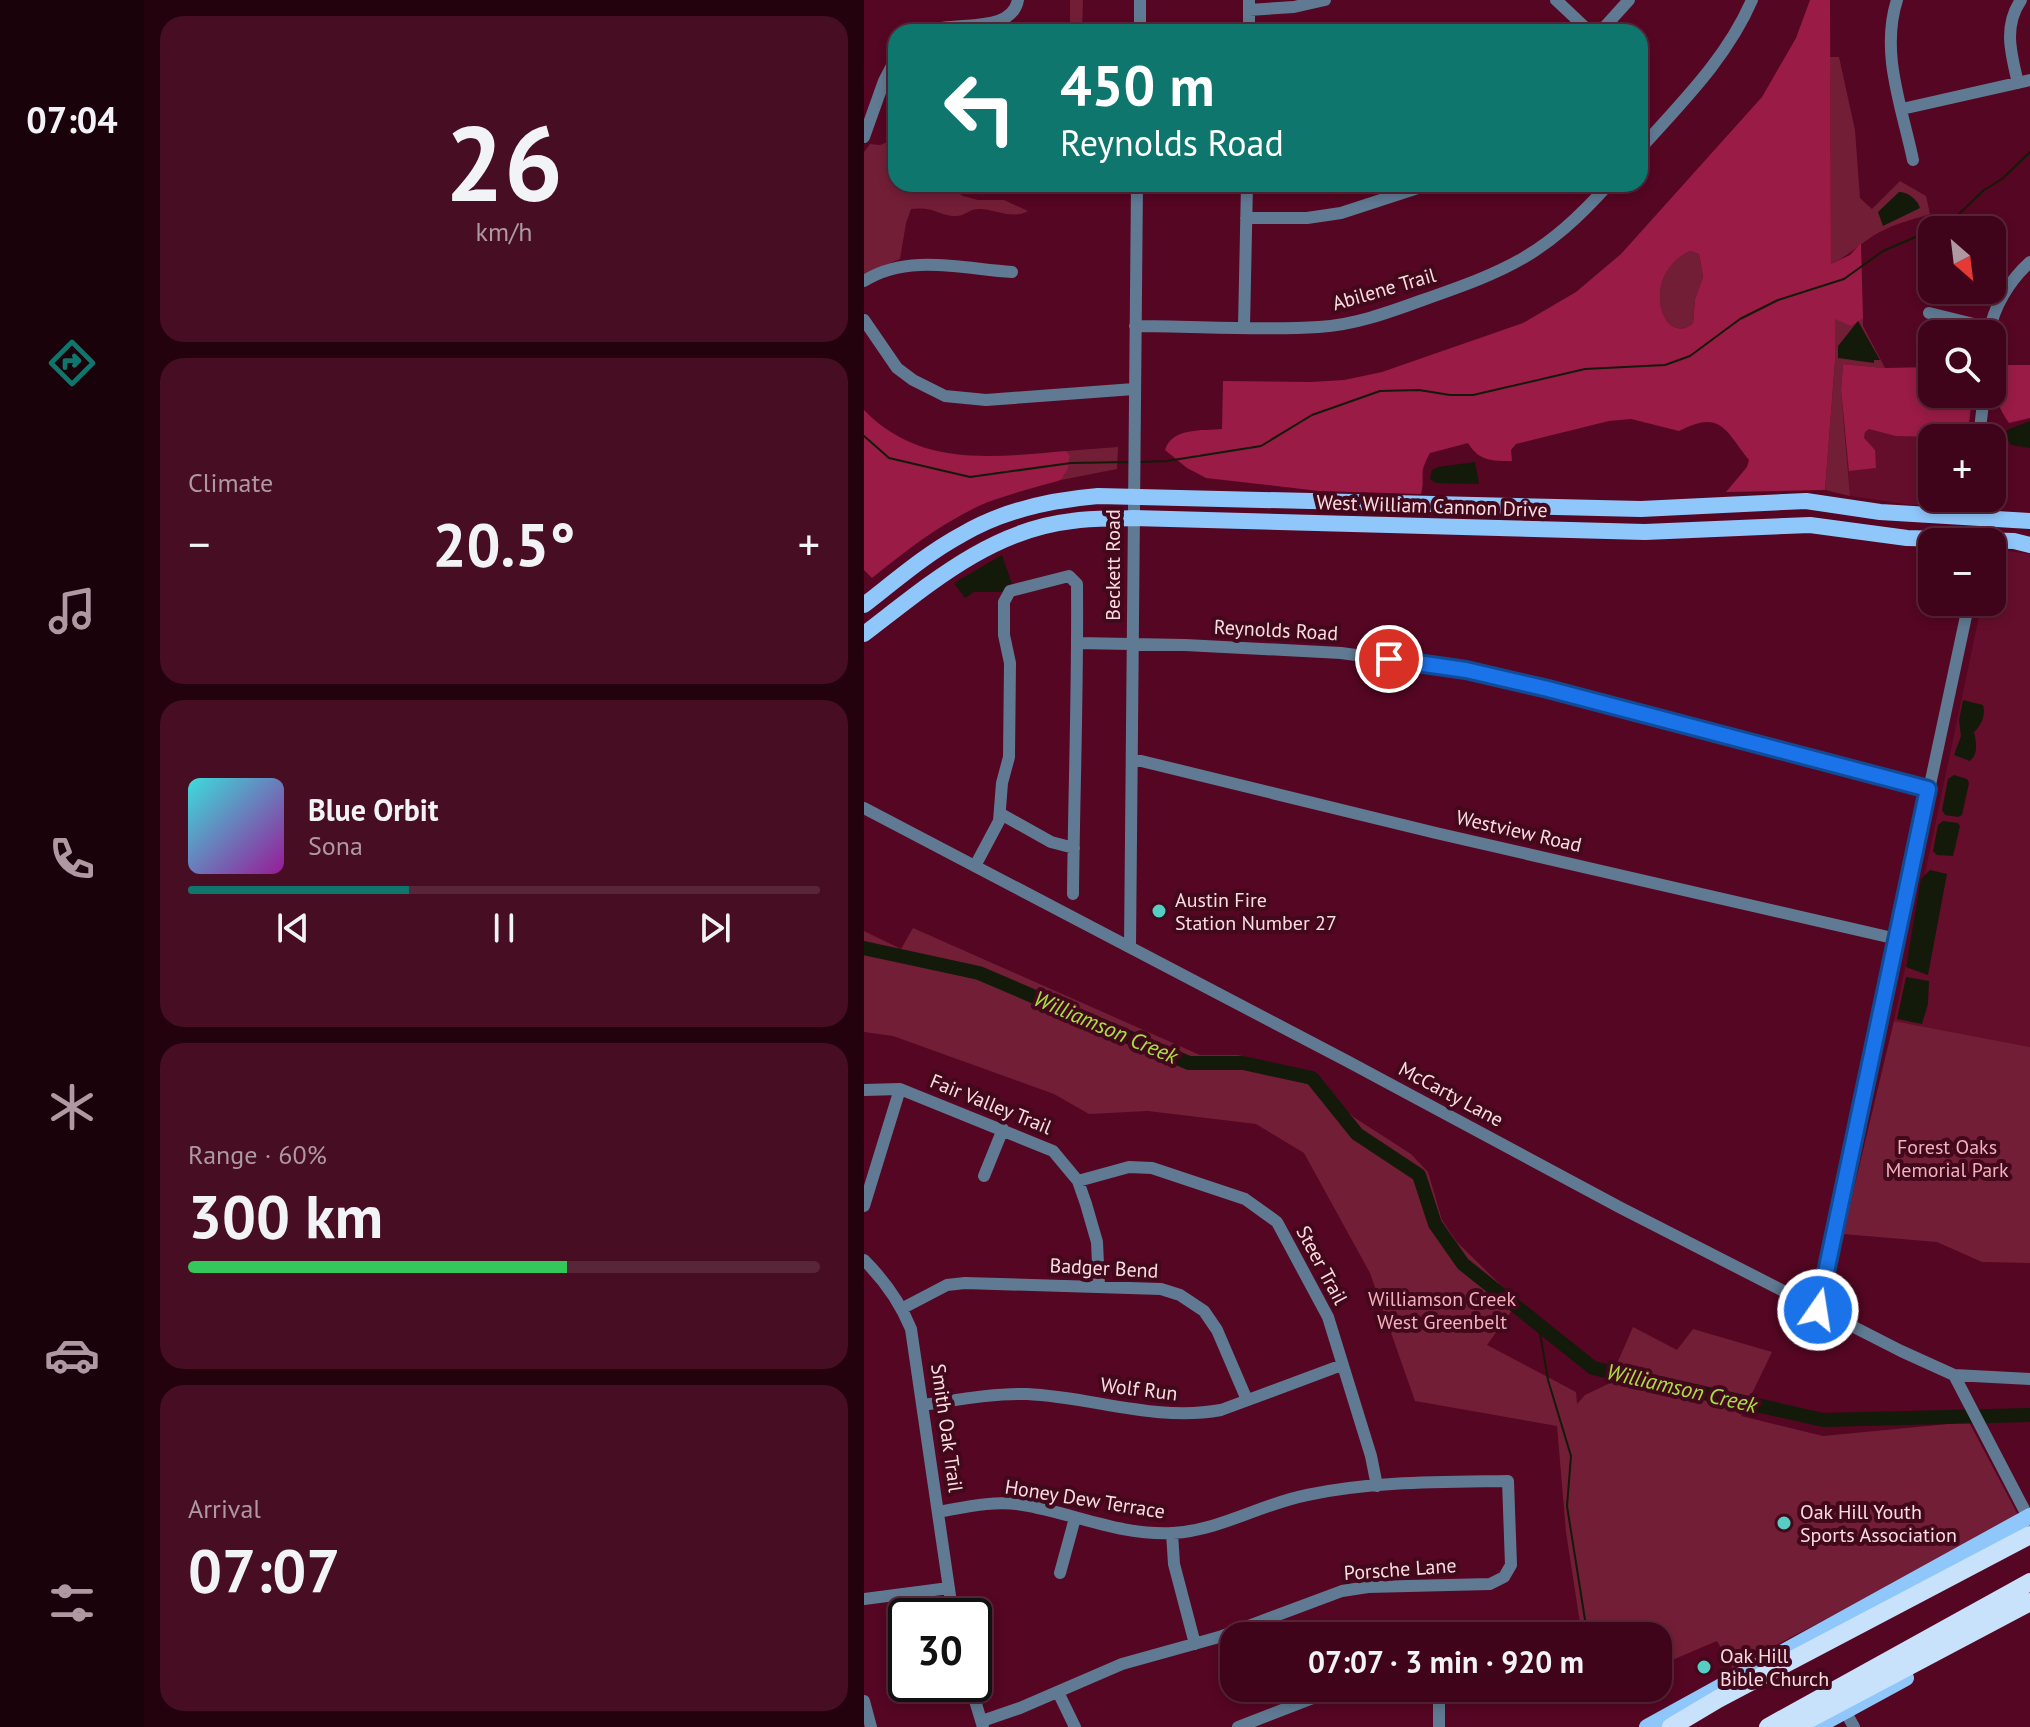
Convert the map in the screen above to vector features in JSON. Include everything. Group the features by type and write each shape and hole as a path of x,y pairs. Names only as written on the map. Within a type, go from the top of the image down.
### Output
{"highway":[{"path":"1671,1727 2029,1523"},
{"path":"1768,1727 2030,1582"},
{"path":"1794,1727 2030,1605"}],"main road":[{"name":"West William Cannon Drive","path":"864,605 960,535 1011,512 1075,498 1134,495 1641,509 1806,501 1880,512 2030,521"},
{"name":"West William Cannon Drive","path":"864,634 949,570 988,547 1038,528 1071,521 1133,518 1645,532 1810,525 1918,538"},
{"name":"West William Cannon Drive","path":"2006,542 2030,545"},
{"path":"1647,1727 1870,1605 2029,1523"},
{"path":"1816,1727 2030,1605"}],"street":[{"path":"976,24 997,23 1012,14 1018,0"},
{"path":"1140,0 1140,24"},
{"path":"1249,5 1294,7 1325,0"},
{"path":"1556,0 1582,24"},
{"path":"1607,24 1629,0"},
{"path":"1648,139 1719,59 1752,0"},
{"path":"1897,0 1891,20 1889,47 1913,160"},
{"path":"1902,109 2024,81 2009,38 2013,15 2021,0"},
{"path":"864,137 888,73"},
{"name":"Beckett Road","path":"1130,947 1137,192"},
{"path":"1244,327 1247,192"},
{"path":"1246,218 1307,218 1341,213 1405,192"},
{"name":"Abilene Trail","path":"1135,326 1319,327 1364,320 1515,265 1553,240 1602,192"},
{"path":"1993,320 2001,300 2030,262"},
{"path":"864,281 886,269 908,265 1012,272"},
{"path":"1929,313 1952,320"},
{"path":"864,320 897,368 945,396 986,400 1134,389"},
{"path":"1978,512 1984,528"},
{"path":"1980,517 1982,512"},
{"path":"972,864 1001,814 1002,783 1009,757 1010,663 1004,635 1004,602 1007,594 1065,576 1072,578 1077,584 1073,894"},
{"path":"1818,1310 1966,616"},
{"name":"Reynolds Road","path":"1077,646 1133,643 1341,653 1466,670 1928,789"},
{"name":"Westview Road","path":"1133,759 1436,833 1897,939"},
{"name":"McCarty Lane","path":"864,808 1818,1310 1954,1375 2030,1379"},
{"path":"1001,814 1051,842 1074,848"},
{"path":"864,1206 900,1089"},
{"name":"Fair Valley Trail","path":"864,1090 900,1089 1053,1151 1078,1181 1097,1242 1099,1286"},
{"path":"984,1176 1003,1129"},
{"name":"Steer Trail","path":"1078,1181 1129,1167 1152,1168 1245,1199 1277,1222 1328,1317 1371,1456 1377,1486"},
{"name":"Smith Oak Trail","path":"864,1260 903,1308 911,1329 917,1353 950,1598"},
{"name":"Badger Bend","path":"903,1308 955,1284 1161,1289 1195,1303 1217,1330 1247,1400"},
{"name":"Wolf Run","path":"923,1405 1028,1394 1186,1415 1221,1410 1342,1365"},
{"path":"1954,1375 2029,1523"},
{"name":"Honey Dew Terrace","path":"938,1512 1008,1503 1125,1530 1172,1533 1224,1524 1306,1495 1417,1482 1508,1481"},
{"name":"Porsche Lane","path":"982,1724 1122,1664 1195,1644 1354,1588 1490,1584 1498,1581 1511,1565 1508,1481"},
{"path":"1060,1573 1075,1518"},
{"path":"1172,1533 1174,1564 1195,1644"},
{"path":"864,1599 949,1588"},
{"path":"1058,1692 1075,1727"},
{"path":"864,1701 871,1727"},
{"path":"975,1702 982,1724"},
{"path":"1238,1727 1303,1702"},
{"path":"1439,1702 1439,1727"},
{"path":"1845,1711 1854,1727"}],"shaded area":[{"path":"1810,0 1830,0 1831,264 1850,255 1861,243 1863,318 1851,326 1835,319 1835,361 1825,490 1726,492 1747,467 1749,460 1721,426 1704,422 1679,431 1631,419 1609,421 1516,444 1511,450 1512,461 1486,459 1468,443 1430,453 1423,471 1421,494 1319,491 1206,478 1187,468 1165,450 1174,437 1181,434 1222,429 1223,381 1311,382 1344,380 1382,372 1523,323 1576,292 1621,254 1762,97 1796,38","holes":["1690,251 1699,254 1703,277 1695,299 1693,323 1682,328 1673,326 1665,318 1661,306 1664,276 1674,262"]},
{"path":"1899,192 1912,197 1920,208 1883,226 1878,212"},
{"path":"1858,321 1880,360 1874,360 1874,363 1838,358 1838,346"},
{"path":"1843,364 1918,367 1918,408 1971,408 1969,423 1918,424 1918,437 1896,436 1869,429 1864,438 1875,450 1876,468 1849,471 1841,390"},
{"path":"2006,365 2030,365 2030,418 2009,423 2000,408 2006,408"},
{"path":"864,410 886,429 909,442 933,450 985,456 1066,451 1070,456 1068,469 1061,480 988,502 957,517 872,578 864,570"},
{"path":"1971,411 1969,424 1918,424 1918,505 1850,496 1845,433"},
{"path":"2030,421 2030,448 2011,445 2006,438 2007,430"},
{"path":"1475,462 1479,484 1436,483 1430,479 1432,470 1438,467"},
{"path":"2006,551 2030,554 2030,1047 1894,1021 1979,616 2006,616"},
{"path":"1002,555 1012,584 1006,585 1003,592 974,592 965,598 954,583"},
{"path":"1963,700 1983,705 1984,709 1979,727 1974,732 1976,751 1970,761 1954,755 1961,736 1959,720"},
{"path":"1954,775 1967,779 1969,783 1962,815 1958,817 1945,815 1942,810 1948,779"},
{"path":"1943,821 1960,826 1953,856 1937,855 1933,851 1938,825"},
{"path":"1930,870 1947,874 1928,975 1906,967 1921,879"},
{"path":"1906,977 1929,981 1928,1004 1922,1024 1897,1019"}],"green space":[{"path":"1070,0 1083,0 1082,24 1070,24"},
{"path":"1830,57 1839,57 1855,130 1860,198 1872,209 1900,181 1926,196 1930,214 1878,233 1831,264"},
{"path":"888,142 888,192 958,192 978,200 1004,200 1028,211 1010,214 979,209 955,216 911,209 900,259 864,274 864,152 870,144"},
{"path":"1690,251 1699,254 1703,277 1695,299 1693,323 1682,328 1673,326 1665,318 1660,292 1664,276 1674,262"},
{"path":"1863,318 1863,326 1885,368 1843,364 1841,390 1850,496 1825,490 1835,361 1835,319"},
{"path":"1118,447 1117,469 1061,480 1068,469 1070,456 1066,451"},
{"name":"Williamson Creek West Greenbelt","path":"913,928 1200,1055 1238,1055 1275,1064 1311,1080 1355,1118 1411,1154 1428,1172 1442,1220 1457,1242 1518,1302 1487,1345 1576,1392 1577,1404 1585,1395 1608,1384 1633,1327 1677,1350 1693,1329 1772,1352 1741,1416 1823,1436 1969,1422 2018,1515 1732,1668 1717,1641 1672,1660 1672,1622 1580,1622 1566,1532 1557,1426 1415,1401 1370,1273 1304,1153 1256,1124 1148,1111 1089,1114 1054,1094 893,1036 864,1032 864,931 901,949"},
{"name":"Forest Oaks Memorial Park","path":"1894,1021 2030,1047 2030,1263 1982,1262 1937,1242 1843,1234"}],"waterway":[{"path":"1140,462 1167,461 1261,446 1312,415 1380,391 1419,390 1473,395 1585,369 1665,365 1690,356 1740,319 1778,300 1844,279 1883,251 1941,226 2002,179 2030,152"},
{"path":"864,436 889,458 970,477 1071,463 1129,462"},
{"name":"Williamson Creek","path":"864,948 979,973 1189,1063 1243,1063 1312,1078 1357,1134 1419,1175 1435,1224 1463,1264 1593,1368 1823,1420 2030,1415"},
{"path":"1539,1327 1548,1380 1571,1456 1567,1506 1585,1622"}],"place":[{"name":"Austin Fire Station Number 27","path":"1159,911"},
{"name":"Oak Hill Youth Sports Association","path":"1784,1523"},
{"name":"Oak Hill Bible Church","path":"1704,1667"}],"route":[{"path":"1389,659 1466,670 1548,689 1928,789 1818,1310"}]}
